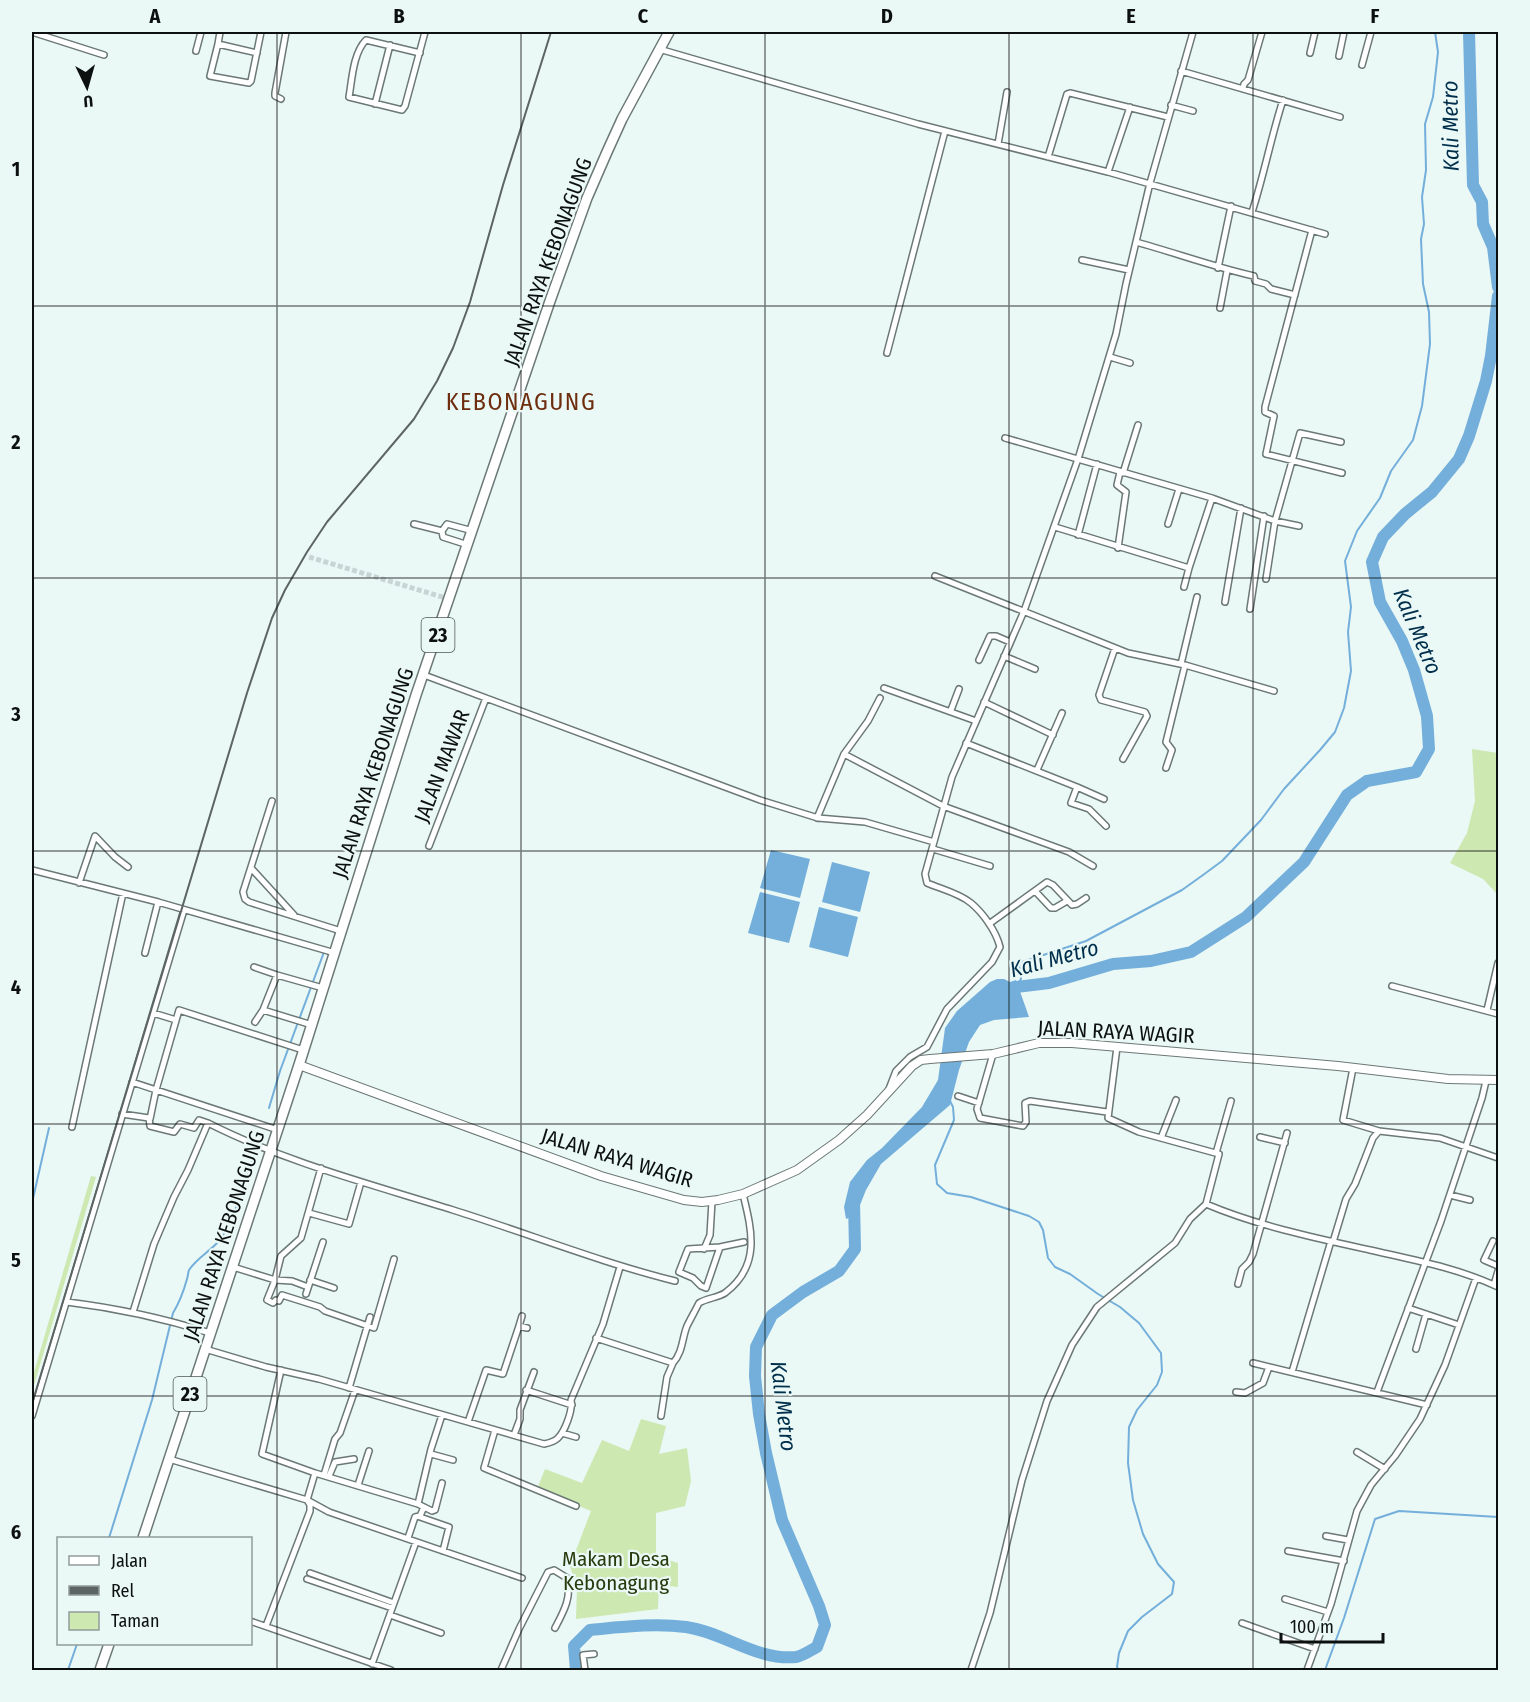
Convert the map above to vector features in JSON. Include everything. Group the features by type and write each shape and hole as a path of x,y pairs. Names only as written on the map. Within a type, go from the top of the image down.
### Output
{"highway":[{"name":"JALAN RAYA KEBONAGUNG","path":"144,1537 299,1065 318,987 335,953 424,675 587,198 622,119 669,32"},
{"path":"100,1671 109,1645"}],"main road":[{"name":"JALAN RAYA WAGIR","path":"299,1065 601,1176 684,1200 712,1201 743,1194 786,1176 818,1155 867,1115 912,1066 921,1060 993,1054 1039,1043 1072,1043 1353,1068 1448,1079 1498,1080"}],"street":[{"path":"32,32 104,55"},
{"path":"196,51 201,32"},
{"path":"220,32 210,76 245,84 251,81 261,32"},
{"path":"281,99 274,93 286,32"},
{"path":"420,53 366,40 358,55 349,97 402,110 405,105 420,53 425,32"},
{"path":"888,1091 896,1071 910,1057 927,1047 947,1009 992,962 1000,947 997,937 970,902 925,881 925,874 952,777 1024,611 1078,459 1110,357 1150,183 1193,32"},
{"path":"1243,89 1248,80 1262,32"},
{"path":"1310,53 1315,32"},
{"path":"1339,56 1344,32"},
{"path":"1362,65 1371,32"},
{"path":"218,44 257,53"},
{"path":"375,104 390,45"},
{"path":"659,49 945,131 1150,183 1325,234"},
{"path":"1181,71 1340,117"},
{"path":"998,144 1007,92"},
{"path":"1048,157 1067,94 1070,93 1168,117"},
{"path":"1252,212 1283,100"},
{"path":"1171,105 1193,111"},
{"path":"1108,172 1130,108"},
{"path":"887,352 945,131"},
{"path":"1218,268 1231,206"},
{"path":"1312,230 1264,411 1274,415 1266,454 1342,473"},
{"path":"1136,242 1174,252 1227,271 1254,276 1255,281 1266,284 1271,289 1295,295"},
{"path":"1082,260 1130,270"},
{"path":"1220,308 1227,271"},
{"path":"1110,357 1130,363"},
{"path":"1118,548 1126,492 1117,486 1138,425"},
{"path":"1266,579 1275,521 1301,432 1341,442"},
{"path":"1005,438 1212,498 1275,521 1299,526"},
{"path":"1078,536 1097,464"},
{"path":"1168,524 1179,489"},
{"path":"1184,586 1212,498"},
{"path":"1226,602 1241,508"},
{"path":"1250,609 1264,516"},
{"path":"414,524 442,531"},
{"path":"468,544 443,537 442,531 447,524 473,531"},
{"path":"1055,527 1078,536 1189,568"},
{"path":"935,576 1128,653 1183,665 1274,691"},
{"path":"1166,768 1172,750 1166,742 1197,597"},
{"path":"979,660 990,636 1010,642"},
{"path":"1115,648 1099,694 1101,699 1145,712 1147,716 1123,759"},
{"path":"1004,656 1035,669"},
{"path":"424,675 668,767 817,818 865,822 934,842"},
{"path":"887,688 976,721"},
{"path":"951,710 959,689"},
{"name":"JALAN MAWAR","path":"429,846 486,698"},
{"path":"817,818 844,754 868,721 880,698"},
{"path":"984,702 1053,735"},
{"path":"1037,770 1062,713"},
{"path":"966,743 1104,799"},
{"path":"844,754 944,806 1069,852 1093,866"},
{"path":"1077,787 1071,803 1089,809 1106,826"},
{"path":"272,801 243,891 245,899 341,931"},
{"path":"79,883 95,836 128,867"},
{"path":"933,849 990,866"},
{"path":"251,868 295,916"},
{"path":"32,870 158,902 335,953"},
{"path":"988,924 1044,883 1050,883 1074,905 1086,898"},
{"path":"1035,891 1051,908 1067,901"},
{"path":"72,1126 123,893"},
{"path":"145,952 158,902"},
{"path":"32,1416 184,910"},
{"path":"1487,1010 1498,963"},
{"path":"254,967 318,987"},
{"path":"255,1022 263,1010 277,975"},
{"path":"1392,986 1498,1014"},
{"path":"303,1050 179,1010 156,1090 150,1126 174,1131 180,1124 194,1128 199,1120 271,1151 361,1182 455,1210 620,1267 675,1281"},
{"path":"263,1010 308,1023"},
{"path":"153,1013 176,1020"},
{"path":"1117,1047 1107,1112 1110,1119 1140,1132 1216,1153"},
{"path":"993,1054 978,1103 977,1113 980,1118 1025,1125 1025,1103 1027,1102 1107,1112"},
{"path":"1353,1068 1343,1120 1379,1131 1440,1138 1498,1158"},
{"path":"1377,1392 1450,1195 1486,1081"},
{"path":"132,1082 278,1130"},
{"path":"958,1096 978,1103"},
{"path":"1161,1138 1176,1100"},
{"path":"971,1671 990,1613 1022,1480 1047,1401 1072,1345 1097,1307 1175,1244 1185,1225 1206,1204 1219,1155 1216,1153 1231,1101"},
{"path":"122,1114 150,1119"},
{"path":"133,1312 154,1244 208,1123"},
{"path":"1292,1372 1346,1199 1355,1184 1373,1138 1379,1131"},
{"path":"1238,1284 1242,1269 1253,1254 1287,1133"},
{"path":"1260,1137 1284,1143"},
{"path":"321,1168 301,1238 280,1256 267,1301 273,1303 276,1300 279,1301 282,1295 321,1307 325,1311 374,1328 394,1259"},
{"path":"309,1213 349,1224 361,1182"},
{"path":"661,1416 667,1377 679,1355 686,1328 699,1303 723,1294 741,1276 746,1267 752,1246 743,1194"},
{"path":"1450,1195 1470,1200"},
{"path":"704,1249 710,1235 712,1201"},
{"path":"1206,1204 1261,1223 1464,1272 1496,1286 1498,1271"},
{"path":"710,1235 717,1248 706,1288 693,1278 679,1272 688,1249 717,1248 744,1242"},
{"path":"1493,1241 1484,1260 1498,1266"},
{"path":"306,1294 322,1242"},
{"path":"232,1267 274,1280 292,1281 308,1287"},
{"path":"205,1349 544,1444 554,1441 562,1433 572,1405 571,1400 603,1324 620,1267"},
{"path":"1307,1671 1344,1561 1357,1511 1365,1494 1407,1440 1427,1405 1445,1365 1476,1278"},
{"path":"310,1280 334,1288"},
{"path":"67,1302 168,1319 210,1332"},
{"path":"1408,1308 1459,1325"},
{"path":"1416,1349 1426,1314"},
{"path":"468,1422 486,1370 501,1374 504,1372 522,1316"},
{"path":"327,1476 334,1439 340,1433 370,1317"},
{"path":"519,1326 527,1328"},
{"path":"596,1338 673,1363"},
{"path":"1253,1363 1427,1405"},
{"path":"1236,1392 1245,1393 1263,1383 1269,1367"},
{"path":"281,1370 262,1454 315,1473 435,1509 442,1484"},
{"path":"514,1435 526,1390 534,1372"},
{"path":"526,1390 572,1405"},
{"path":"420,1517 431,1449 442,1415"},
{"path":"495,1430 484,1468 576,1506"},
{"path":"562,1433 576,1437"},
{"path":"358,1485 369,1451"},
{"path":"1357,1452 1385,1469"},
{"path":"431,1454 453,1460"},
{"path":"169,1459 307,1500 329,1512 522,1578"},
{"path":"327,1476 335,1462 354,1459"},
{"path":"266,1626 310,1511 307,1500 315,1473"},
{"path":"408,1538 415,1517 449,1527 443,1551"},
{"path":"1326,1536 1348,1540"},
{"path":"372,1664 417,1542"},
{"path":"1287,1551 1344,1561"},
{"path":"501,1671 548,1572 554,1570 567,1578 569,1589 568,1603 555,1628"},
{"path":"308,1576 393,1605"},
{"path":"1285,1599 1328,1612"},
{"path":"390,1615 441,1633"},
{"path":"252,1622 391,1671"},
{"path":"1242,1623 1315,1649"},
{"path":"585,1671 583,1654 594,1654"}],"green space":[{"path":"1472,749 1498,753 1498,895 1483,879 1450,863 1467,833 1475,801"},
{"path":"91,1176 96,1177 32,1392 32,1379"},
{"name":"Makam Desa Kebonagung","path":"641,1419 666,1426 659,1454 687,1448 691,1481 685,1506 656,1513 656,1556 678,1563 678,1587 659,1585 658,1609 576,1619 577,1588 570,1566 591,1511 537,1489 545,1469 582,1483 602,1440 629,1451"}],"water":[{"path":"771,850 810,859 800,898 760,888"},
{"path":"832,862 870,872 860,912 822,902"},
{"path":"760,892 800,902 789,943 748,933"},
{"path":"819,907 858,917 848,957 809,947"},
{"path":"997,979 1010,982 1016,980 1029,1017 994,1020 980,1025 969,1042 950,1105 881,1164 866,1190 856,1215 846,1219 844,1207 850,1182 867,1160 922,1107 938,1080 945,1028 957,1011 990,982"}],"waterway":[{"path":"1016,987 1021,979 1019,963 1086,941 1182,890 1222,861 1261,820 1284,789 1335,732 1344,708 1351,671 1348,632 1351,607 1345,561 1357,531 1380,498 1391,471 1413,440 1422,406 1430,344 1429,312 1423,284 1422,197 1426,170 1425,124 1433,97 1438,52 1435,32"},
{"name":"Kali Metro","path":"1469,32 1473,185 1482,202 1483,224 1493,247 1498,287"},
{"name":"Kali Metro","path":"1005,993 1016,987 1049,983 1113,964 1151,961 1191,952 1246,917 1304,862 1347,795 1367,781 1416,772 1429,749 1427,716 1414,670 1402,641 1380,602 1372,562 1383,537 1405,514 1432,492 1459,459 1469,436 1486,381 1498,296"},
{"path":"269,1108 280,1071 324,952"},
{"path":"950,1101 954,1120 935,1165 937,1184 947,1193 971,1197 1029,1216 1039,1222 1043,1230 1048,1258 1055,1267 1070,1274 1120,1307 1139,1323 1161,1353 1162,1372 1157,1385 1137,1410 1129,1427 1128,1463 1133,1500 1143,1534 1158,1564 1174,1582 1172,1594 1128,1631 1119,1653 1117,1667 1119,1670"},
{"path":"32,1203 49,1128"},
{"path":"109,1537 152,1400 173,1313 183,1292 189,1270 225,1233 257,1146"},
{"name":"Kali Metro","path":"576,1670 574,1646 590,1630 650,1625 686,1627 713,1634 754,1651 782,1657 796,1657 817,1647 825,1625 782,1520 759,1414 755,1376 756,1347 772,1315 803,1292 839,1271 855,1249 854,1202"},
{"path":"1325,1670 1375,1519 1399,1511 1498,1517"},
{"path":"68,1670 77,1645"}],"tunnel":[{"path":"309,557 449,599"}],"railway":[{"path":"32,1404 247,693 272,618 285,590 327,522 414,419 437,381 453,348 470,302 503,185 551,32"}],"district":[{"name":"KEBONAGUNG","path":"521,402"}]}
